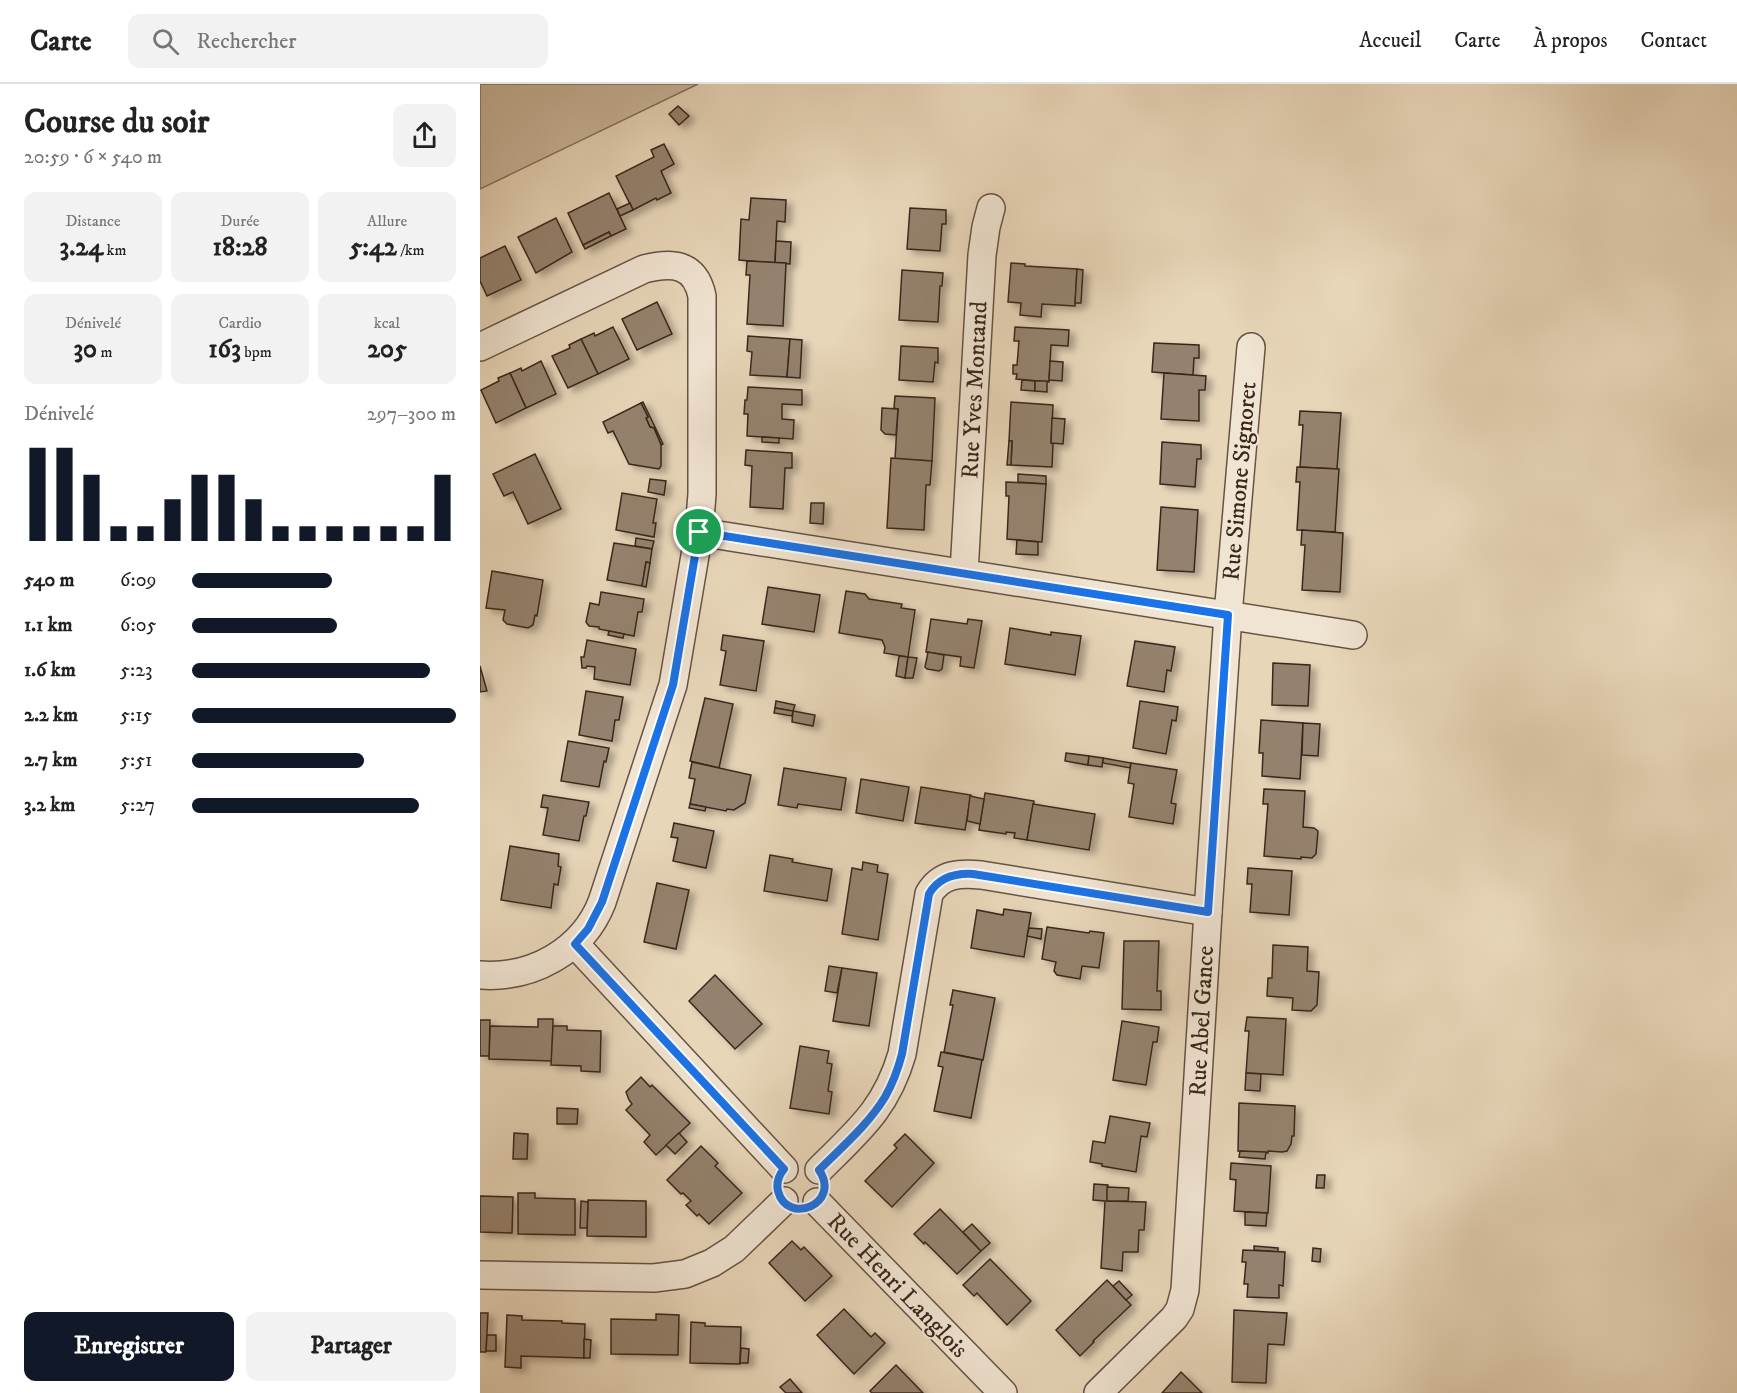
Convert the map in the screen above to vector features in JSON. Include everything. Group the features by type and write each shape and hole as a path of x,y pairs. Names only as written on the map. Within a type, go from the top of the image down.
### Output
{"street":[{"name":"Rue Yves Montand","path":"964,573 982,255 991,208"},
{"path":"480,347 644,269 664,265 683,267 696,279 702,296 702,494 699,532 676,671 665,712 602,902 588,929 575,944 536,967 508,974 480,975"},
{"name":"Rue Simone Signoret","path":"1228,615 1251,347"},
{"path":"699,532 1353,635"},
{"name":"Rue Abel Gance","path":"1098,1393 1174,1318 1183,1299 1228,615"},
{"path":"819,1170 869,1119 884,1098 894,1078 902,1054 929,894 943,879 958,874 973,874 1208,912"},
{"path":"575,944 784,1169"},
{"path":"802,1161 819,1170 825,1186 818,1202 803,1209 791,1207 784,1202 777,1185 784,1169 790,1164 802,1161"},
{"path":"480,1275 654,1278 685,1274 712,1263 734,1249 784,1202"},
{"name":"Rue Henri Langlois","path":"818,1202 1003,1393"}],"shaded area":[{"path":"480,84 698,84 480,189"}],"building":[{"path":"678,106 689,116 679,125 669,114"},
{"path":"664,144 674,164 661,171 671,193 633,210 616,176 654,157 651,150"},
{"path":"609,193 626,229 611,236 609,232 583,245 568,213"},
{"path":"751,198 786,200 785,222 777,221 775,263 739,260 741,219 749,220"},
{"path":"630,203 633,210 620,216 617,209"},
{"path":"910,208 946,210 946,224 942,224 940,251 907,249"},
{"path":"556,218 572,252 536,273 518,237"},
{"path":"609,232 611,236 585,249 583,245"},
{"path":"776,241 791,242 790,264 775,263"},
{"path":"505,246 521,280 487,296 480,281 480,258"},
{"path":"747,261 786,263 783,326 747,324 750,275 746,275"},
{"path":"1011,263 1077,269 1075,306 1042,304 1041,317 1020,315 1021,303 1008,302"},
{"path":"1077,269 1083,270 1081,303 1075,303"},
{"path":"902,270 943,273 938,322 899,320"},
{"path":"657,302 672,334 637,350 622,319"},
{"path":"613,327 629,359 598,374 581,339 594,333 595,336"},
{"path":"1015,327 1069,330 1068,346 1051,345 1049,382 1016,379 1017,374 1013,374 1013,365 1017,365 1019,341 1014,341"},
{"path":"748,336 790,339 787,377 750,375 752,352 747,351"},
{"path":"581,339 598,374 568,388 552,356 570,348 569,345"},
{"path":"790,339 802,340 800,378 787,377"},
{"path":"1154,343 1199,345 1199,358 1194,358 1193,375 1152,372"},
{"path":"901,346 938,348 938,363 935,362 933,382 899,380"},
{"path":"541,361 556,394 526,408 510,373 521,368 522,371"},
{"path":"1050,361 1063,362 1062,381 1049,380"},
{"path":"510,373 526,408 496,423 481,390"},
{"path":"1164,373 1206,376 1205,390 1199,390 1199,421 1161,419"},
{"path":"1022,380 1035,381 1035,391 1021,390"},
{"path":"1035,381 1047,381 1047,392 1035,391"},
{"path":"748,387 802,390 802,405 782,404 782,419 794,420 793,439 747,436 748,414 744,414"},
{"path":"895,396 935,398 932,461 895,459 898,409 894,408"},
{"path":"643,402 663,444 661,445 654,428 650,427 646,418 648,417 641,403"},
{"path":"1011,402 1053,405 1052,467 1011,465 1012,441 1009,441"},
{"path":"641,403 650,427 654,428 661,445 659,469 629,464 613,431 608,433 603,422"},
{"path":"882,408 898,409 896,435 885,434 881,430"},
{"path":"1300,411 1341,413 1337,469 1300,467 1303,425 1299,425"},
{"path":"1052,418 1065,419 1063,444 1051,443"},
{"path":"762,437 779,438 779,443 762,442"},
{"path":"1009,441 1012,441 1011,465 1007,465"},
{"path":"1162,442 1201,445 1201,459 1197,459 1195,487 1160,484"},
{"path":"746,450 792,453 792,468 785,468 783,509 750,507 752,466 745,465"},
{"path":"535,454 561,509 528,524 513,492 504,496 493,474"},
{"path":"891,458 932,461 930,485 926,485 924,530 887,528"},
{"path":"1297,467 1339,469 1335,532 1297,530 1300,482 1296,482"},
{"path":"1018,474 1046,476 1046,484 1018,482"},
{"path":"650,479 666,481 664,495 648,492"},
{"path":"1006,482 1046,484 1042,542 1007,539 1009,496 1006,496"},
{"path":"622,493 657,499 653,523 656,523 654,537 616,530"},
{"path":"811,503 824,503 823,524 810,523"},
{"path":"1161,507 1198,510 1194,572 1157,570"},
{"path":"1302,530 1343,533 1340,592 1302,590 1305,545 1301,545"},
{"path":"636,538 654,541 652,549 635,546"},
{"path":"1017,540 1038,542 1038,555 1016,554"},
{"path":"614,543 652,549 650,563 646,562 642,586 607,580"},
{"path":"646,562 650,563 646,587 642,586"},
{"path":"492,571 543,580 537,616 535,615 533,625 528,628 507,624 503,620 505,610 486,608"},
{"path":"768,587 820,595 814,632 762,624"},
{"path":"846,591 865,594 869,599 902,604 901,608 915,610 908,657 884,653 885,647 882,640 839,633"},
{"path":"601,592 644,599 642,612 638,612 634,636 599,629 599,627 589,626 586,622 590,603 599,605"},
{"path":"931,619 967,624 968,619 982,621 974,668 960,666 961,657 926,652"},
{"path":"1010,628 1051,635 1051,632 1081,636 1075,675 1005,664"},
{"path":"609,631 624,634 623,638 608,635"},
{"path":"723,635 764,641 756,691 720,685 726,651 721,650"},
{"path":"587,640 636,649 630,685 594,679 595,667 582,668 581,657 584,657"},
{"path":"1135,641 1175,647 1171,671 1167,670 1164,692 1127,686"},
{"path":"928,652 944,655 942,669 939,671 925,667"},
{"path":"899,656 908,657 905,678 896,676"},
{"path":"908,657 917,658 913,678 905,678"},
{"path":"1273,663 1310,665 1308,706 1272,705"},
{"path":"480,666 487,691 480,692"},
{"path":"586,691 623,697 619,720 615,720 612,741 579,735"},
{"path":"705,698 733,704 719,768 690,761"},
{"path":"776,701 795,705 793,711 775,708"},
{"path":"1140,701 1178,707 1176,721 1172,720 1166,754 1133,748"},
{"path":"775,708 793,711 792,716 774,713"},
{"path":"793,711 815,715 813,726 792,722"},
{"path":"1261,720 1303,723 1300,779 1262,776 1263,753 1259,753"},
{"path":"1303,723 1320,724 1318,756 1302,755"},
{"path":"568,741 609,748 599,787 561,781"},
{"path":"1066,753 1089,756 1088,765 1065,761"},
{"path":"1089,756 1103,758 1102,767 1088,765"},
{"path":"1103,758 1131,763 1130,768 1103,763"},
{"path":"692,762 751,775 745,803 734,810 727,809 726,811 690,804 695,779 689,778"},
{"path":"1131,763 1177,770 1171,803 1176,804 1173,824 1129,817 1134,784 1128,783"},
{"path":"784,768 846,778 841,810 798,804 797,808 778,805"},
{"path":"861,779 909,787 903,821 856,813"},
{"path":"921,787 971,795 965,830 915,823"},
{"path":"1264,789 1305,791 1303,827 1314,828 1318,831 1316,854 1312,858 1264,856 1268,804 1263,804"},
{"path":"985,793 1034,801 1027,840 1014,838 1015,833 979,830"},
{"path":"543,795 589,802 579,841 543,835 548,808 541,807"},
{"path":"970,796 984,799 980,824 967,821"},
{"path":"690,804 706,807 705,811 689,808"},
{"path":"1033,804 1095,814 1089,850 1027,840"},
{"path":"674,823 714,831 706,868 673,861 678,838 671,837"},
{"path":"510,846 559,854 558,866 561,867 558,885 554,884 551,908 501,900"},
{"path":"770,855 793,859 792,862 832,869 827,901 764,891"},
{"path":"863,862 878,865 877,872 888,874 878,940 842,934 852,868 862,870"},
{"path":"1248,868 1292,871 1289,915 1250,912 1252,884 1247,884"},
{"path":"657,883 689,890 676,949 644,942"},
{"path":"1004,909 1031,913 1024,957 971,948 977,910 1003,915"},
{"path":"1047,927 1104,933 1099,968 1082,966 1080,979 1057,975 1054,971 1056,962 1042,959"},
{"path":"1029,928 1042,929 1041,939 1027,936"},
{"path":"1124,941 1159,941 1157,991 1161,991 1161,1010 1122,1009"},
{"path":"1273,945 1308,947 1307,971 1319,972 1317,1005 1311,1011 1292,1010 1293,998 1267,996 1268,978 1272,978"},
{"path":"829,966 842,968 837,993 825,991"},
{"path":"842,968 877,973 869,1026 833,1021"},
{"path":"715,975 762,1024 735,1049 689,1001"},
{"path":"953,990 995,998 983,1060 944,1052 953,1005 950,1005"},
{"path":"1247,1017 1286,1019 1283,1075 1246,1073 1249,1031 1245,1031"},
{"path":"538,1019 553,1019 552,1061 489,1059 490,1026 538,1027"},
{"path":"480,1020 490,1020 489,1056 480,1056"},
{"path":"1122,1021 1159,1027 1157,1042 1153,1042 1146,1085 1113,1080"},
{"path":"553,1026 567,1026 567,1030 601,1031 600,1072 581,1071 581,1066 551,1065"},
{"path":"800,1046 829,1051 827,1063 832,1064 828,1091 832,1092 829,1114 790,1108"},
{"path":"941,1052 982,1060 971,1118 934,1111 943,1067 938,1066"},
{"path":"1246,1073 1261,1074 1260,1091 1245,1090"},
{"path":"641,1077 690,1123 656,1155 644,1142 650,1135 626,1110 632,1104 626,1092"},
{"path":"1239,1103 1295,1106 1294,1136 1292,1136 1287,1151 1268,1151 1268,1153 1238,1151"},
{"path":"557,1108 578,1109 577,1124 557,1124"},
{"path":"1110,1116 1150,1123 1147,1137 1141,1136 1136,1172 1090,1162 1093,1141 1105,1143"},
{"path":"514,1133 528,1134 527,1159 513,1159"},
{"path":"679,1133 687,1142 675,1154 666,1145"},
{"path":"905,1134 934,1163 892,1207 865,1181 897,1148 894,1145"},
{"path":"701,1146 718,1163 715,1166 742,1193 709,1224 686,1205 691,1201 667,1180"},
{"path":"1240,1151 1266,1152 1265,1159 1239,1157"},
{"path":"1231,1163 1271,1166 1268,1213 1234,1211 1236,1180 1230,1179"},
{"path":"1317,1175 1325,1175 1324,1188 1316,1188"},
{"path":"1094,1184 1108,1185 1107,1201 1146,1202 1144,1230 1139,1230 1138,1252 1123,1252 1122,1271 1101,1268 1105,1201 1093,1200"},
{"path":"1107,1187 1129,1188 1128,1201 1107,1201"},
{"path":"518,1193 535,1193 535,1198 575,1199 575,1235 518,1234"},
{"path":"480,1196 513,1197 512,1233 480,1232"},
{"path":"588,1200 646,1201 646,1237 587,1236"},
{"path":"581,1201 588,1202 587,1228 580,1228"},
{"path":"940,1209 981,1251 957,1274 914,1234"},
{"path":"1245,1212 1267,1213 1266,1226 1245,1225"},
{"path":"972,1224 990,1243 981,1251 963,1232"},
{"path":"792,1241 801,1250 804,1247 832,1276 805,1301 769,1263"},
{"path":"1254,1246 1278,1248 1278,1252 1254,1250"},
{"path":"1313,1248 1321,1249 1320,1262 1312,1261"},
{"path":"1243,1250 1285,1252 1283,1286 1279,1285 1279,1298 1247,1297 1248,1284 1244,1284 1246,1262 1242,1262"},
{"path":"990,1259 1031,1301 1007,1325 977,1293 974,1296 963,1285"},
{"path":"1107,1280 1131,1305 1080,1356 1056,1330"},
{"path":"1119,1281 1132,1295 1126,1300 1113,1286"},
{"path":"844,1309 871,1337 875,1333 885,1343 854,1374 817,1335"},
{"path":"1234,1310 1287,1313 1284,1345 1268,1344 1266,1383 1232,1382"},
{"path":"480,1313 488,1313 486,1352 480,1352"},
{"path":"656,1314 679,1315 678,1355 611,1354 611,1319 656,1320"},
{"path":"507,1315 522,1316 522,1320 585,1324 584,1358 521,1356 521,1368 505,1367"},
{"path":"691,1322 705,1323 705,1326 741,1327 740,1364 690,1363"},
{"path":"487,1335 496,1335 496,1351 486,1351"},
{"path":"584,1339 591,1340 590,1358 584,1358"},
{"path":"741,1348 749,1349 748,1363 740,1363"},
{"path":"896,1365 923,1393 872,1393 870,1391"},
{"path":"1181,1372 1202,1393 1162,1393"},
{"path":"790,1379 802,1393 786,1393 780,1387"}],"route":[{"path":"699,532 1228,615 1208,912 973,874 958,874 937,883 929,894 902,1054 894,1078 884,1098 869,1119 819,1170 824,1179 823,1194 818,1202 803,1209 791,1207 781,1198 778,1180 784,1169 575,944 594,920 602,902 665,712 676,671 699,532"}]}
